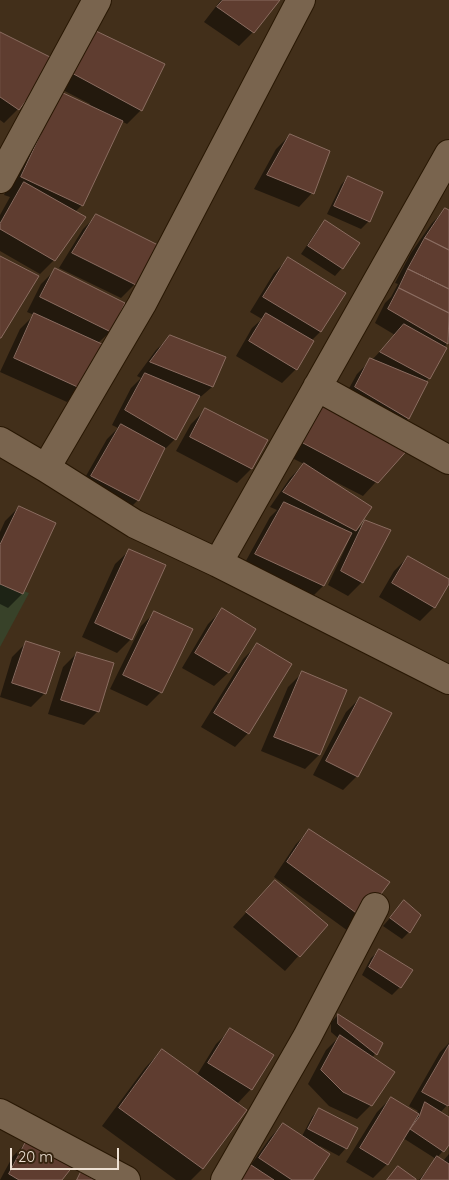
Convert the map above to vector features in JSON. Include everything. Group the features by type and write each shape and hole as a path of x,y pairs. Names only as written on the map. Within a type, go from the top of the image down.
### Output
{"street":[{"path":"0,179 97,0"},
{"path":"46,468 142,304 301,0"},
{"path":"218,564 374,289 442,181 449,154"},
{"path":"317,387 449,460"},
{"path":"0,441 134,524 449,680"},
{"path":"225,1180 307,1036 375,907"},
{"path":"0,1113 126,1180"}],"green space":[{"path":"0,583 29,593 0,647"}],"building":[{"path":"223,0 280,0 254,33 217,7"},
{"path":"96,31 165,64 142,111 70,72"},
{"path":"0,32 56,60 19,110 0,97"},
{"path":"61,92 123,121 83,206 21,177"},
{"path":"290,134 330,151 314,194 267,175"},
{"path":"348,176 383,192 370,222 334,206"},
{"path":"24,182 86,217 55,261 0,229 0,224"},
{"path":"445,208 449,210 449,250 425,238"},
{"path":"96,214 158,245 136,285 72,253"},
{"path":"325,220 360,243 343,269 308,246"},
{"path":"425,238 449,250 449,289 408,269"},
{"path":"0,256 39,276 1,338 0,338"},
{"path":"288,257 346,293 321,332 263,297"},
{"path":"55,268 125,303 111,332 40,297"},
{"path":"408,269 449,289 449,313 399,288"},
{"path":"399,288 449,313 448,344 388,309"},
{"path":"34,313 102,344 82,389 14,358"},
{"path":"266,313 314,341 297,370 249,341"},
{"path":"404,324 447,348 430,379 380,352"},
{"path":"170,335 226,357 213,387 150,362"},
{"path":"370,358 428,382 409,419 355,387"},
{"path":"145,373 200,396 176,440 125,410"},
{"path":"323,400 410,447 378,483 303,443"},
{"path":"205,408 268,440 252,469 190,437"},
{"path":"121,424 165,448 139,501 91,476"},
{"path":"304,463 372,507 356,531 283,492"},
{"path":"284,502 352,533 324,586 255,554"},
{"path":"19,506 56,523 23,594 0,584 0,545"},
{"path":"365,520 391,530 363,583 341,571"},
{"path":"129,549 166,565 132,640 95,623"},
{"path":"408,556 449,579 449,584 435,608 392,583"},
{"path":"222,608 256,629 229,673 195,653"},
{"path":"154,611 193,629 162,693 123,675"},
{"path":"26,641 60,652 46,694 12,683"},
{"path":"257,643 292,664 249,734 214,713"},
{"path":"77,652 114,663 99,712 61,700"},
{"path":"302,671 347,690 320,755 274,737"},
{"path":"360,697 392,713 358,777 326,761"},
{"path":"309,829 390,882 363,918 287,862"},
{"path":"275,880 328,925 300,957 246,912"},
{"path":"404,900 421,915 410,933 390,918"},
{"path":"379,949 413,970 401,988 369,967"},
{"path":"338,1014 383,1043 377,1055 338,1024"},
{"path":"230,1028 274,1055 252,1090 208,1063"},
{"path":"340,1035 395,1072 372,1106 343,1092 321,1070"},
{"path":"449,1045 449,1105 448,1106 422,1092"},
{"path":"162,1049 247,1110 203,1169 119,1108"},
{"path":"391,1097 419,1114 388,1165 360,1148"},
{"path":"425,1102 449,1117 449,1145 444,1152 410,1129 419,1117"},
{"path":"319,1108 358,1128 347,1149 308,1129"},
{"path":"283,1123 330,1154 313,1180 292,1180 259,1158"},
{"path":"27,1140 73,1166 62,1180 19,1180 9,1174"},
{"path":"437,1156 449,1164 449,1180 421,1180"},
{"path":"248,1163 274,1180 237,1180"},
{"path":"398,1166 416,1179 416,1180 387,1180"},
{"path":"81,1172 95,1180 77,1180"}]}
